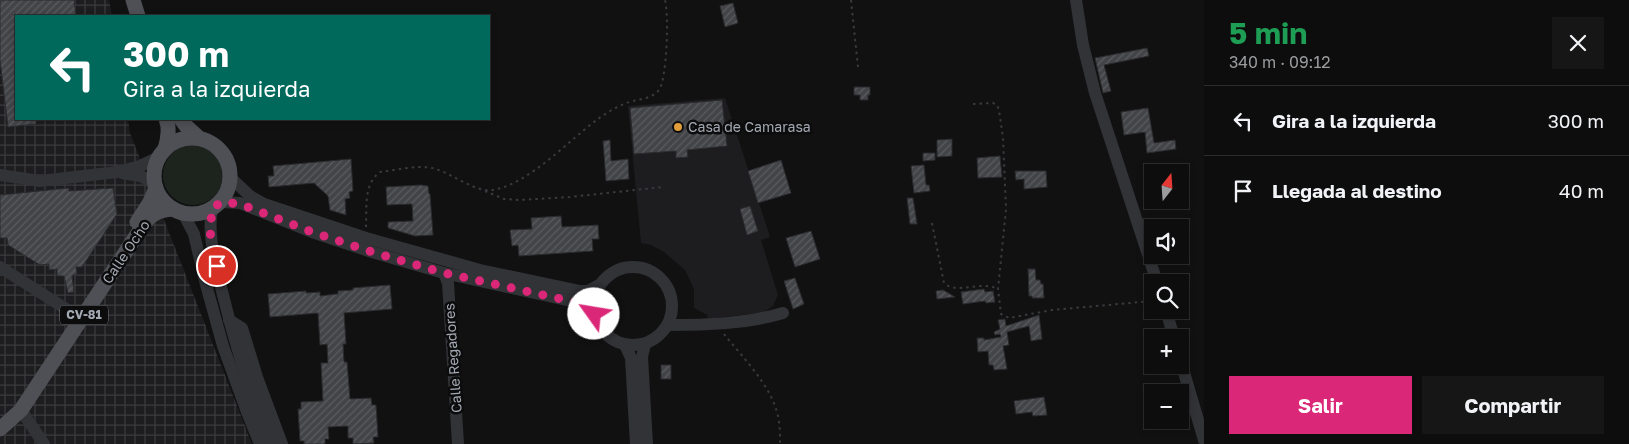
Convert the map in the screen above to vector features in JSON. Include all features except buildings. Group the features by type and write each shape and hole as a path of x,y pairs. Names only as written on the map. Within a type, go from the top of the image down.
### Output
{"main road":[{"path":"131,0 133,15"},
{"path":"131,0 138,15"},
{"path":"162,153 180,139 199,138 210,141 226,157 230,167 231,178 226,195 217,205 203,213 178,211 165,203 155,186 154,170 168,134 166,120"},
{"path":"182,120 199,138"},
{"name":"Calle Ocho","path":"0,417 18,398 142,215 155,186"},
{"name":"Calle Ocho","path":"0,429 21,410 146,221 157,212 178,211"}],"street":[{"path":"1076,0 1082,45 1095,93 1154,274"},
{"path":"0,175 40,181 117,172 140,166 162,153"},
{"path":"117,172 141,176 155,186"},
{"path":"231,178 242,190 257,201 366,238 480,270 565,289 588,291 599,285 607,276 623,268 641,267 662,279 669,289 672,307 668,325 658,336 645,344 625,345 614,341 598,325 594,314 595,295 599,285"},
{"path":"270,444 250,390 229,320 210,232 217,205 240,204 312,232 372,252 460,277 584,304 594,314"},
{"path":"178,211 194,234 204,281 228,360 260,444"},
{"path":"0,267 74,314"},
{"name":"Calle Regadores","path":"444,273 448,283 458,444"},
{"name":"Calle Regadores","path":"460,277 453,290 463,444"},
{"path":"668,325 716,324 767,318 782,313"},
{"path":"229,320 242,328 257,378 282,444"},
{"path":"645,344 642,357 647,444"},
{"path":"625,345 631,358 636,444"},
{"path":"1184,374 1204,440"},
{"path":"21,410 44,444"}],"path":[{"path":"481,189 490,191 516,181 543,165 599,118 618,107 653,95 658,90 664,78 665,0"},
{"path":"851,0 858,67"},
{"path":"972,104 993,103 999,110 1004,156 1006,209 998,289 1001,314 1009,318 1052,310 1144,302"},
{"path":"366,238 368,190 370,181 380,172 435,168 504,199 519,200 570,197 663,187"},
{"path":"932,223 944,283 953,288 988,285 998,289"},
{"path":"716,324 769,395 777,415 780,444"}],"shaded area":[{"path":"0,0 109,0 112,15 15,15 15,120 128,120 130,133 252,444 0,444"},
{"path":"725,98 770,237 761,240 778,295 773,306 764,312 708,319 707,315 694,308 694,289 685,270 664,252 651,245 641,243 628,106"},
{"path":"187,145 199,145 210,150 218,158 223,169 221,187 210,200 199,205 187,205 176,200 168,192 163,181 163,169 168,158 176,150"}],"place":[{"name":"Casa de Camarasa","path":"678,127"}],"route":[{"path":"217,266 210,232 212,209 221,202 240,204 312,232 372,252 444,273 584,304 594,314"}]}
